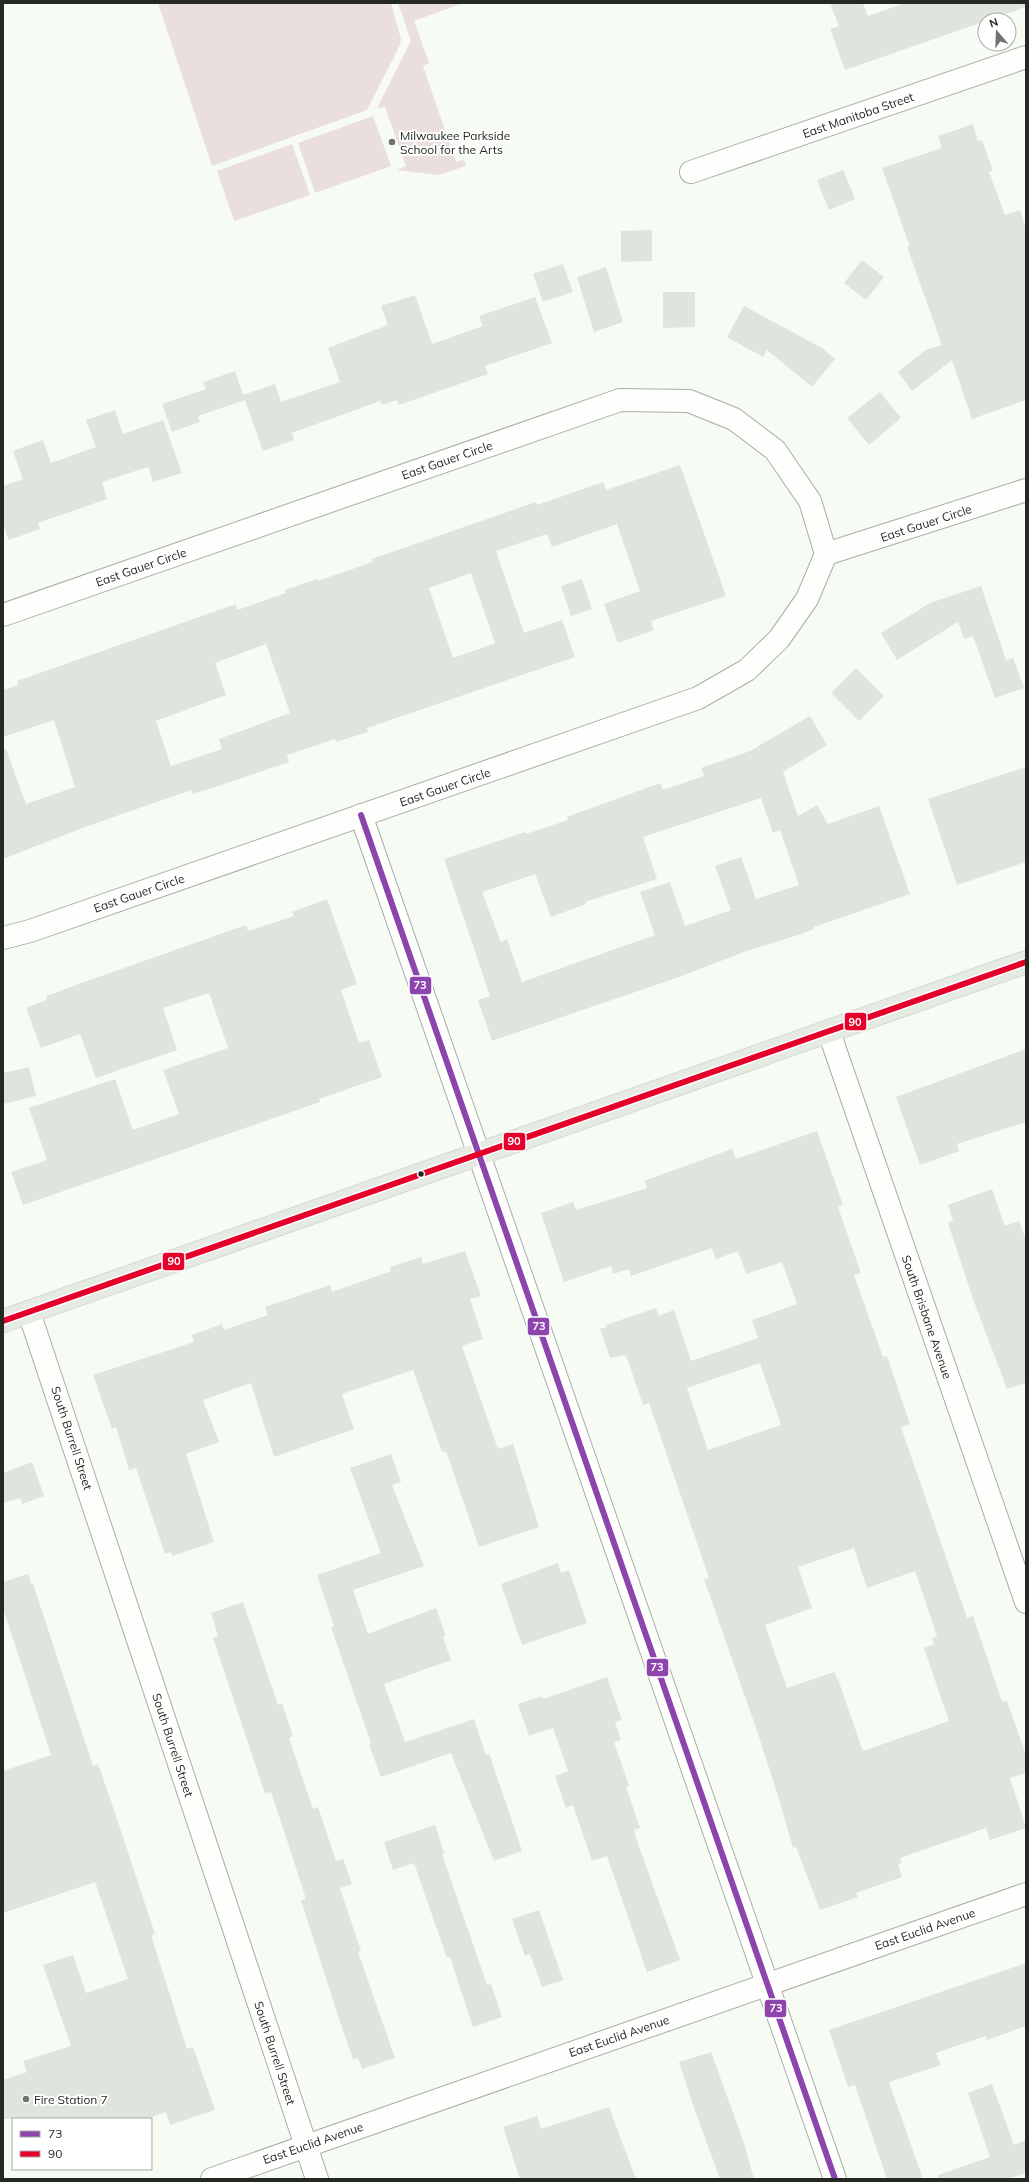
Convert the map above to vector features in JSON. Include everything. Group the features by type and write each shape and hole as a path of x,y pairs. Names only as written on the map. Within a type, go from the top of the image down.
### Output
{"main road":[{"path":"3,1321 1026,962"}],"street":[{"name":"East Manitoba Street","path":"691,172 1026,57"},
{"name":"East Gauer Circle","path":"3,615 620,400 689,401 734,418 775,450 810,501 826,554 807,599 779,639 747,670 698,698 30,931 3,938"},
{"name":"East Gauer Circle","path":"826,554 1026,490"},
{"path":"361,815 834,2179"},
{"name":"South Brisbane Avenue","path":"829,1032 1026,1602"},
{"name":"South Burrell Street","path":"29,1312 317,2179"},
{"name":"East Euclid Avenue","path":"212,2179 1026,1894"}],"shaded area":[{"path":"158,3 391,3 401,39 400,45 367,110 212,166"},
{"path":"398,3 463,3 414,21 429,63 423,66 456,162 464,159 466,166 439,175 396,170 406,166 385,107 377,108 411,41"},
{"path":"373,116 391,166 315,193 298,143"},
{"path":"292,144 310,195 234,221 217,171"}],"building":[{"path":"830,3 863,3 868,16 905,3 1026,3 1026,7 1012,12 977,12 977,24 845,70 830,29 839,26"},
{"path":"973,124 978,141 982,140 993,171 989,172 1005,215 1020,210 1026,228 1026,400 972,419 952,360 912,391 898,372 926,350 942,345 907,247 910,247 882,168 942,148 938,136"},
{"path":"843,170 855,199 829,210 817,180"},
{"path":"652,230 652,261 621,262 621,231"},
{"path":"862,260 884,277 866,300 844,283"},
{"path":"563,264 573,292 543,302 533,274"},
{"path":"606,267 623,322 594,332 577,277"},
{"path":"663,292 695,292 695,327 663,328"},
{"path":"415,295 432,344 483,326 479,316 535,297 552,343 485,366 488,374 399,405 397,400 382,405 380,401 292,433 294,440 263,451 243,395 275,384 281,402 340,382 328,348 388,325 381,306"},
{"path":"744,306 822,348 835,359 812,387 767,350 763,357 727,337"},
{"path":"235,371 245,400 198,416 200,422 172,432 162,404 206,389 203,382"},
{"path":"880,392 901,418 869,445 847,418"},
{"path":"115,410 123,434 163,420 182,473 153,482 148,467 102,482 107,499 38,523 40,529 9,540 3,524 3,486 23,479 13,451 43,440 51,463 96,447 86,420"},
{"path":"680,465 726,596 651,621 654,630 618,643 604,604 640,591 617,524 552,547 547,534 496,551 524,633 562,620 575,657 367,728 368,732 336,742 335,739 287,755 289,762 192,794 191,790 85,827 3,859 3,750 6,749 26,804 75,787 54,720 3,737 3,690 18,685 17,681 236,604 237,610 286,593 285,590 373,562 372,559 536,502 537,505 603,482 606,490","holes":["471,573 495,643 453,658 429,588","266,644 290,713 219,739 222,749 171,766 156,721 226,695 215,663"]},
{"path":"582,579 592,609 571,616 561,586"},
{"path":"981,586 1006,660 1013,658 1024,688 995,698 973,636 964,639 958,622 897,660 881,633 930,603"},
{"path":"856,668 884,696 859,721 831,693"},
{"path":"810,716 827,745 783,772 798,816 817,805 828,824 879,806 910,894 814,927 814,929 798,935 744,952 679,977 492,1041 478,1000 490,996 444,859 525,832 526,834 568,820 567,817 660,783 663,790 704,776 701,768 750,751","holes":["761,798 773,833 780,830 799,885 756,899 741,857 715,866 731,910 685,926 670,882 640,892 655,935 522,982 507,939 501,942 482,892 535,874 551,917 586,904 585,902 657,879 643,837"]},
{"path":"1026,767 1026,862 957,885 928,799"},
{"path":"327,899 357,984 341,990 359,1043 369,1040 382,1077 319,1099 320,1102 23,1205 11,1172 47,1160 29,1108 115,1079 133,1130 179,1114 163,1070 228,1048 209,993 163,1008 177,1050 96,1078 80,1034 41,1048 26,1008 47,1000 46,996 246,925 248,931 294,916 292,912"},
{"path":"1026,1049 1026,1122 957,1144 959,1151 920,1165 896,1097"},
{"path":"29,1067 36,1096 3,1104 3,1073"},
{"path":"817,1131 843,1205 838,1207 861,1273 854,1275 883,1357 887,1356 910,1424 901,1427 967,1618 973,1616 1002,1702 1007,1701 1026,1755 1026,1773 1010,1778 1026,1828 990,1840 986,1828 900,1858 902,1863 898,1864 902,1877 856,1893 858,1897 820,1910 796,1847 793,1848 757,1731 704,1579 709,1578 649,1403 643,1405 626,1355 610,1358 600,1329 607,1327 606,1325 656,1308 659,1316 674,1310 691,1361 758,1338 752,1320 797,1304 782,1262 746,1274 738,1251 716,1259 712,1248 631,1276 629,1269 613,1274 611,1266 564,1282 541,1213 573,1202 576,1210 647,1188 644,1181 732,1149 736,1159","holes":["760,1363 781,1425 708,1450 687,1388","854,1548 867,1588 915,1571 937,1636 932,1638 934,1644 924,1648 949,1721 863,1751 838,1679 834,1672 787,1688 765,1625 812,1608 798,1567"]},
{"path":"992,1189 1005,1226 1019,1221 1026,1240 1026,1383 1007,1389 973,1299 948,1223 953,1221 948,1205"},
{"path":"465,1251 481,1296 470,1299 483,1339 462,1346 498,1449 513,1444 539,1527 479,1547 446,1451 442,1452 413,1370 342,1394 354,1429 274,1457 251,1383 203,1400 219,1442 186,1454 214,1542 172,1556 171,1552 165,1554 136,1468 129,1470 116,1427 112,1429 93,1375 194,1342 192,1335 222,1324 224,1330 268,1315 265,1307 330,1285 332,1292 391,1271 390,1267 421,1257 423,1264"},
{"path":"391,1454 401,1482 392,1485 424,1566 353,1590 368,1634 436,1608 446,1636 443,1637 451,1660 384,1684 405,1742 474,1719 486,1755 489,1753 522,1851 494,1861 451,1753 381,1777 369,1744 371,1743 331,1627 334,1626 317,1575 381,1553 350,1468"},
{"path":"32,1462 44,1496 22,1504 20,1498 3,1503 3,1473"},
{"path":"558,1563 561,1573 569,1570 587,1623 522,1645 501,1584"},
{"path":"28,1574 32,1585 33,1584 93,1766 98,1764 114,1810 155,1934 151,1935 187,2049 193,2047 215,2110 170,2125 166,2112 149,2118 3,2119 3,2080 27,2072 23,2061 71,2046 43,1965 73,1955 86,1993 128,1979 95,1882 3,1913 3,1771 51,1755 3,1608 3,1582"},
{"path":"243,1602 278,1705 282,1703 293,1736 289,1738 313,1809 318,1807 336,1861 343,1859 352,1884 340,1888 361,1951 358,1952 395,2058 362,2069 358,2058 353,2059 339,2019 301,1900 306,1899 286,1837 271,1792 265,1794 213,1638 218,1636 211,1613"},
{"path":"607,1677 622,1720 615,1722 621,1740 614,1742 629,1786 626,1787 640,1828 634,1830 680,1960 647,1972 607,1856 592,1861 573,1805 566,1808 555,1776 568,1771 553,1728 529,1736 518,1704 542,1696 543,1699"},
{"path":"435,1825 444,1853 442,1854 487,1985 491,1984 502,2017 473,2027 450,1957 447,1958 414,1863 393,1870 384,1842"},
{"path":"539,1910 563,1980 542,1987 530,1954 525,1956 512,1919"},
{"path":"1026,1963 1026,2026 987,2040 986,2036 936,2053 941,2065 889,2082 923,2179 887,2179 855,2085 848,2087 829,2030"},
{"path":"711,2052 744,2143 754,2179 720,2179 693,2105 679,2062"},
{"path":"992,2084 1014,2145 1026,2140 1026,2173 1008,2179 938,2179 938,2175 990,2157 968,2093"},
{"path":"609,2107 636,2179 520,2179 503,2127 537,2116 541,2129"}],"transit line":[{"name":"73","path":"361,815 835,2179"},
{"name":"90","path":"3,1321 1026,962"}],"place":[{"name":"Milwaukee Parkside School for the Arts","path":"392,142"},
{"name":"Fire Station 7","path":"26,2099"}]}
